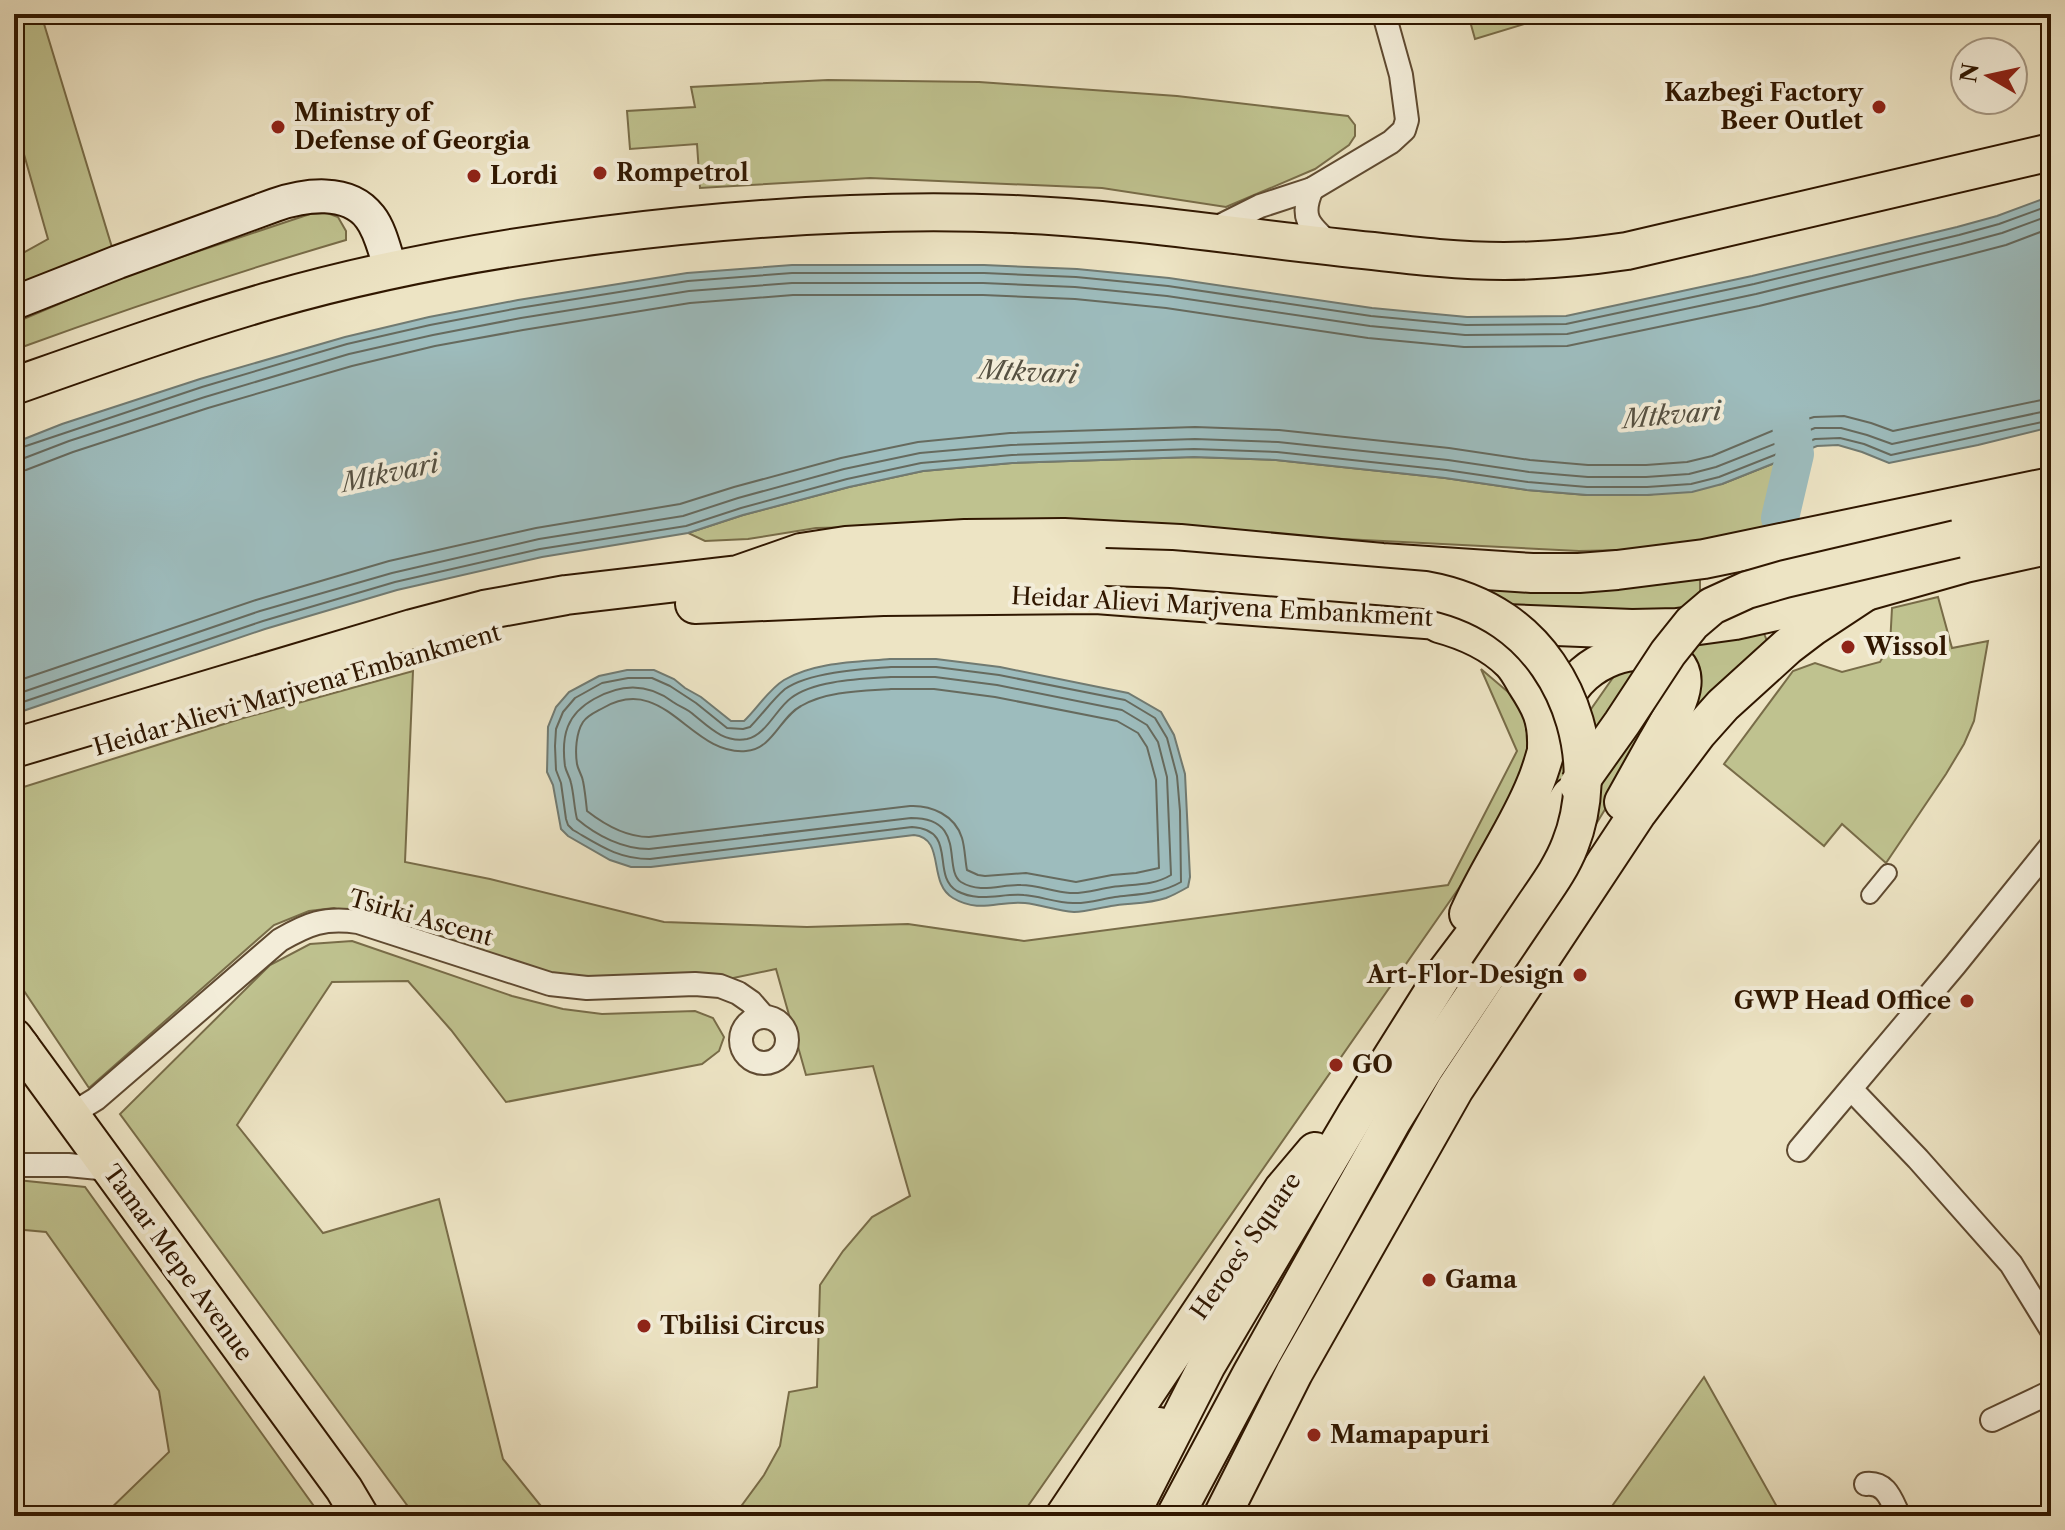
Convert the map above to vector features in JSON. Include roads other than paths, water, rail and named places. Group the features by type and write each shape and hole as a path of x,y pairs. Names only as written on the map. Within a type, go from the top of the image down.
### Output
{"highway":[{"name":"Heidar Alievi Marjvena Embankment","path":"14,748 355,645 484,610 566,595 738,575 801,553 846,546 1015,538 1180,544 1396,564 1579,573 1704,559 2051,487"},
{"name":"Heidar Alievi Marjvena Embankment","path":"14,771 433,646 532,625 652,608 793,598 1051,593 1422,619 1587,628 1677,628 1735,620 1866,591 1965,563 2051,544"}],"main road":[{"path":"14,386 187,326 275,299 391,270 562,240 670,226 788,216 1006,213 1083,218 1472,261 1558,260 1627,251 2051,152"},
{"path":"14,303 132,257 286,202 312,196 339,199 362,209 378,232 391,270"},
{"path":"1357,1112 1442,977 1510,887 1668,653 1692,623 1712,606 1747,590 2051,518"},
{"path":"738,575 974,567 1105,567 1171,569 1425,590 1452,595 1505,621 1543,657 1572,711 1584,769 1582,802 1564,860 1393,1120 1175,1516"},
{"path":"1222,1516 1294,1373 1455,1089 1637,814 1698,733 1753,675 1804,633 1866,591"},
{"path":"1422,619 1454,628 1482,641 1512,663 1542,710 1546,729 1545,754"},
{"path":"1442,977 1472,905 1536,784 1568,692 1583,675 1612,657 1641,651 1664,656 1678,664 1683,679 1680,700 1622,803 1593,878"},
{"name":"Tamar Mepe Avenue","path":"16,1042 352,1502 372,1516"},
{"name":"Heroes' Square","path":"1130,1516 1207,1365 1357,1112"},
{"name":"Heroes' Square","path":"1079,1507 1282,1190 1312,1153 1357,1112"},
{"path":"1294,1373 1393,1120"},
{"path":"1251,1374 1411,1165"},
{"name":"Heroes' Square","path":"1079,1507 1121,1474 1207,1365"}],"street":[{"path":"1208,232 1260,206 1312,189 1391,142 1404,130 1407,120 1401,75 1384,14"},
{"path":"1312,189 1305,205 1306,216 1312,228 1333,247"},
{"path":"1799,1150 2051,846"},
{"path":"1870,895 1888,873"},
{"name":"Tsirki Ascent","path":"70,1115 96,1099 280,940 309,924 326,920 358,922 550,984 587,988 681,984 720,986 751,1002 764,1017"},
{"path":"1851,1089 2011,1264 2051,1329"},
{"path":"14,1169 19,1165 109,1169"},
{"path":"1992,1420 2051,1392"},
{"path":"1866,1484 1876,1483 1884,1488 1899,1516"}],"water":[{"name":"Mtkvari","path":"2051,196 2051,427 1889,463 1838,445 1817,446 1722,484 1692,492 1647,495 1587,495 1527,490 1276,460 1194,457 1012,463 923,471 849,487 688,533 542,557 397,590 265,629 14,714 14,443 200,379 345,337 518,300 687,273 792,265 984,265 1077,269 1169,278 1372,308 1467,317 1566,316 1957,227"},
{"path":"936,659 1000,667 1128,693 1161,712 1174,735 1185,774 1188,887 1159,900 1079,912 1025,903 981,906 963,903 945,891 930,844 914,835 631,867 610,860 561,829 553,785 547,772 548,727 556,707 569,692 599,676 627,670 654,670 674,679 731,721 744,721 773,689 796,674 836,664"}],"waterway":[{"path":"1780,518 1795,454 1788,403"}],"place":[{"name":"Kazbegi Factory Beer Outlet","path":"1879,107"},
{"name":"Ministry of Defense of Georgia","path":"278,127"},
{"name":"Rompetrol","path":"600,173"},
{"name":"Lordi","path":"474,176"},
{"name":"Wissol","path":"1848,647"},
{"name":"Art-Flor-Design","path":"1580,975"},
{"name":"GWP Head Office","path":"1967,1001"},
{"name":"GO","path":"1336,1065"},
{"name":"Gama","path":"1429,1280"},
{"name":"Tbilisi Circus","path":"644,1326"},
{"name":"Mamapapuri","path":"1314,1435"}]}
